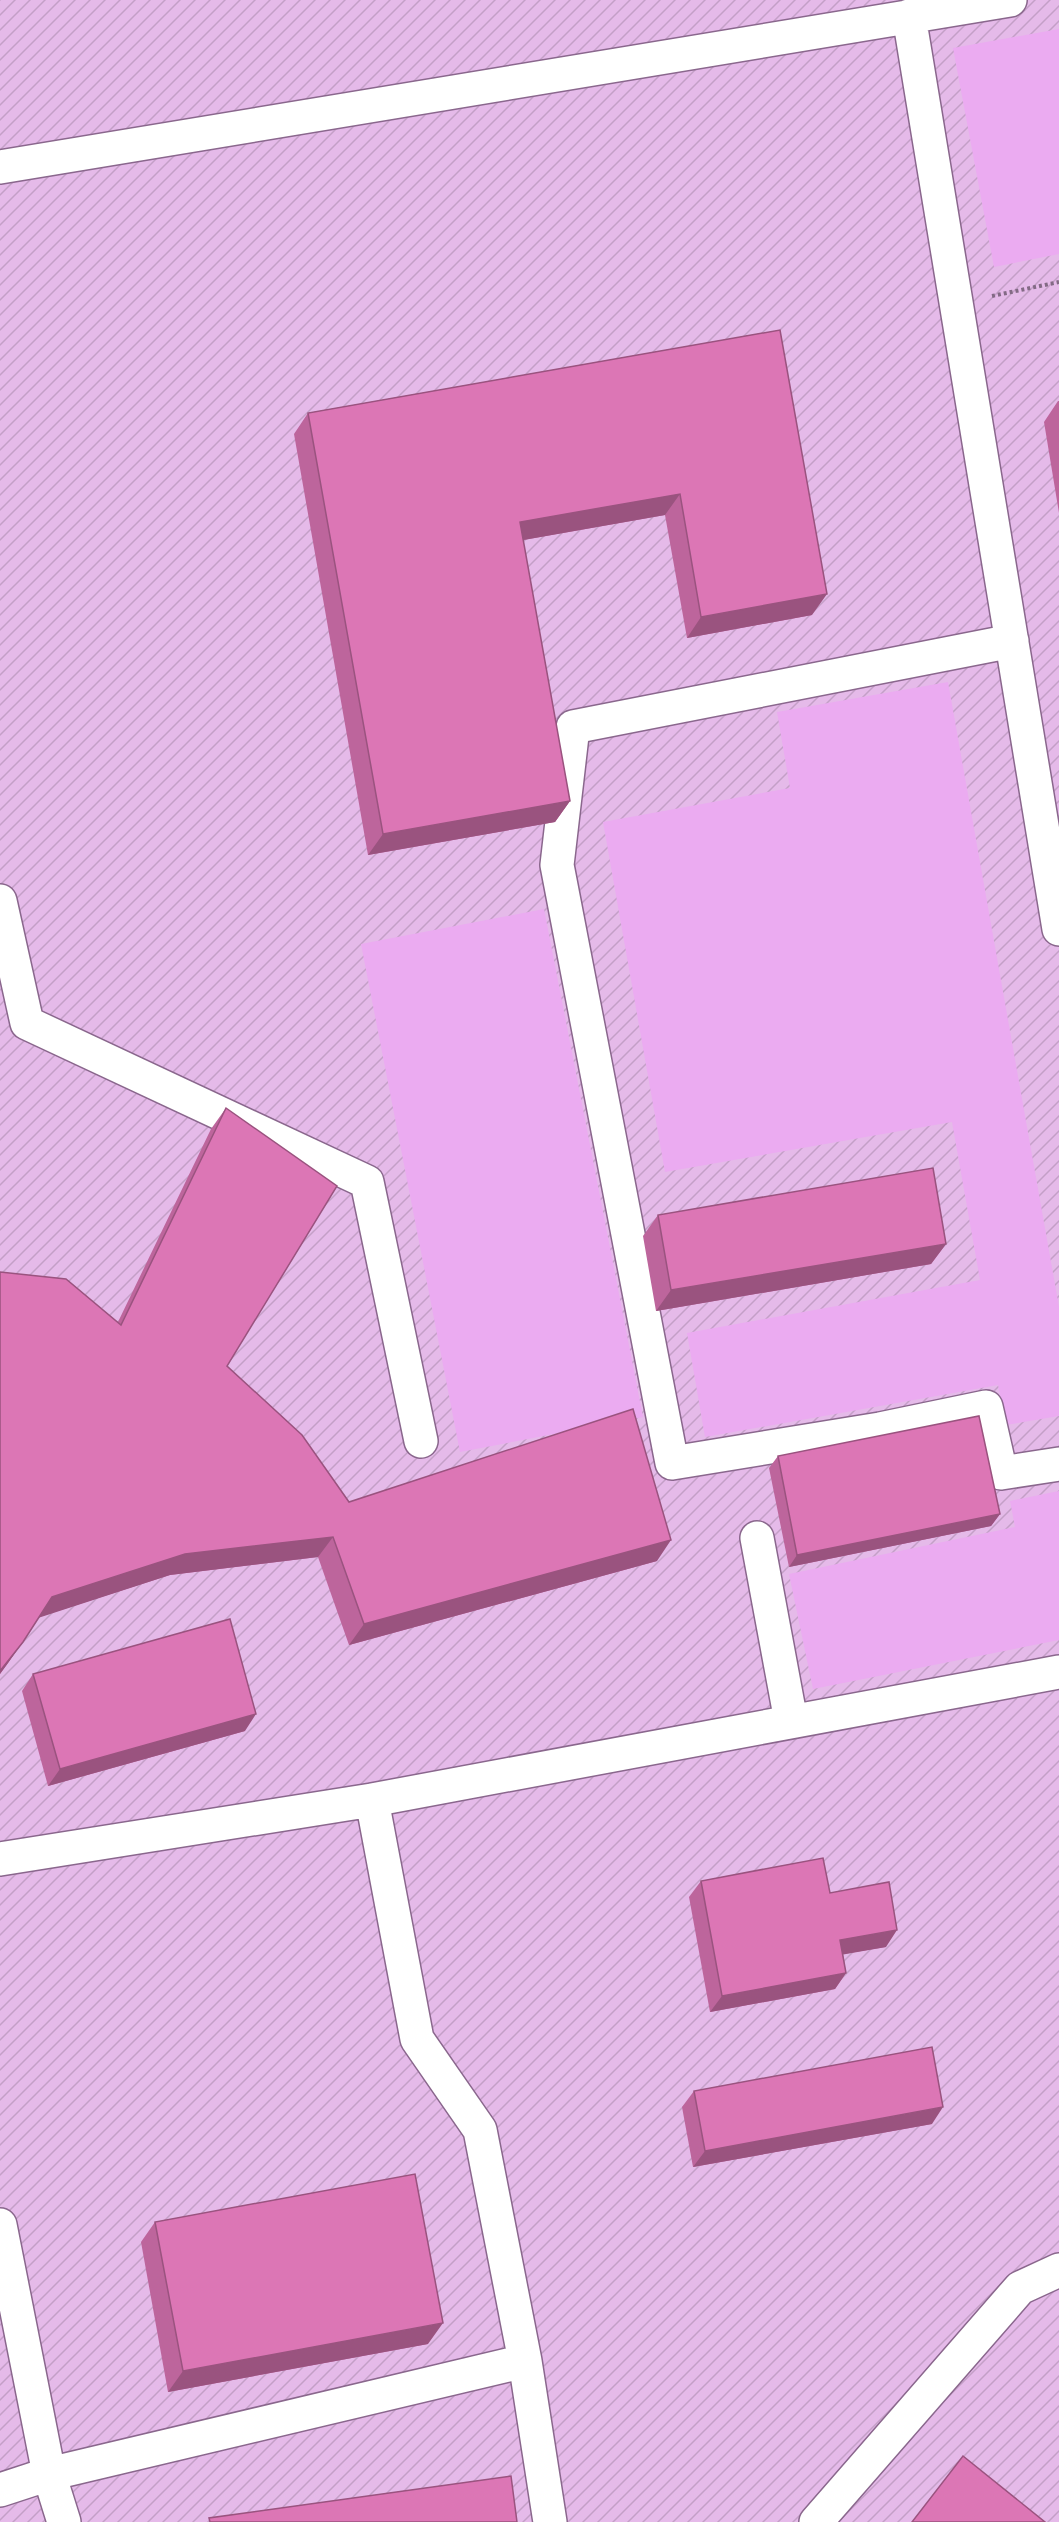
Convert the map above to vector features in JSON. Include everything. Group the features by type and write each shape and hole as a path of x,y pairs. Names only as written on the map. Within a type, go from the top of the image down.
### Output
{"lane":[{"path":"0,167 1010,0"},
{"path":"909,16 1012,641 1045,754 1059,929"},
{"path":"1012,641 573,727 557,865 672,1462 880,1429 986,1407 1000,1473 1059,1464"},
{"path":"0,901 27,1023 367,1182 421,1441"},
{"path":"757,1538 791,1721"},
{"path":"0,1859 372,1800 1059,1672"},
{"path":"372,1800 417,2039 480,2130 525,2361 550,2522"},
{"path":"0,2225 49,2474 64,2522"},
{"path":"816,2522 1020,2288 1059,2270"},
{"path":"0,2490 49,2474 525,2361"}],"path":[{"path":"956,303 1059,282"}],"shaded area":[{"path":"0,0 1059,0 1059,2522 0,2522"},
{"path":"1059,29 1059,254 994,267 953,48"},
{"path":"948,682 1059,1307 1059,1416 1006,1425 998,1385 705,1437 687,1333 980,1280 952,1122 665,1172 603,822 790,788 777,712"},
{"path":"544,909 643,1417 460,1452 361,944"},
{"path":"1059,1491 1059,1640 813,1689 789,1574 1015,1527 1010,1501"}],"building":[{"path":"780,330 827,594 701,617 680,494 520,522 570,801 383,834 308,413"},
{"path":"226,1108 337,1186 227,1366 302,1435 349,1502 633,1409 671,1540 364,1624 333,1537 185,1554 52,1597 23,1642 0,1671 0,1272 66,1279 121,1325"},
{"path":"933,1168 946,1244 671,1290 658,1215"},
{"path":"979,1416 1000,1514 797,1555 778,1456"},
{"path":"230,1619 256,1714 60,1769 33,1674"},
{"path":"823,1858 830,1893 889,1882 897,1930 840,1940 846,1973 722,1996 701,1881"},
{"path":"932,2047 943,2107 705,2151 694,2091"},
{"path":"415,2174 443,2323 183,2371 155,2222"},
{"path":"963,2456 1045,2522 912,2522"},
{"path":"511,2476 517,2522 210,2522 209,2518"}]}
